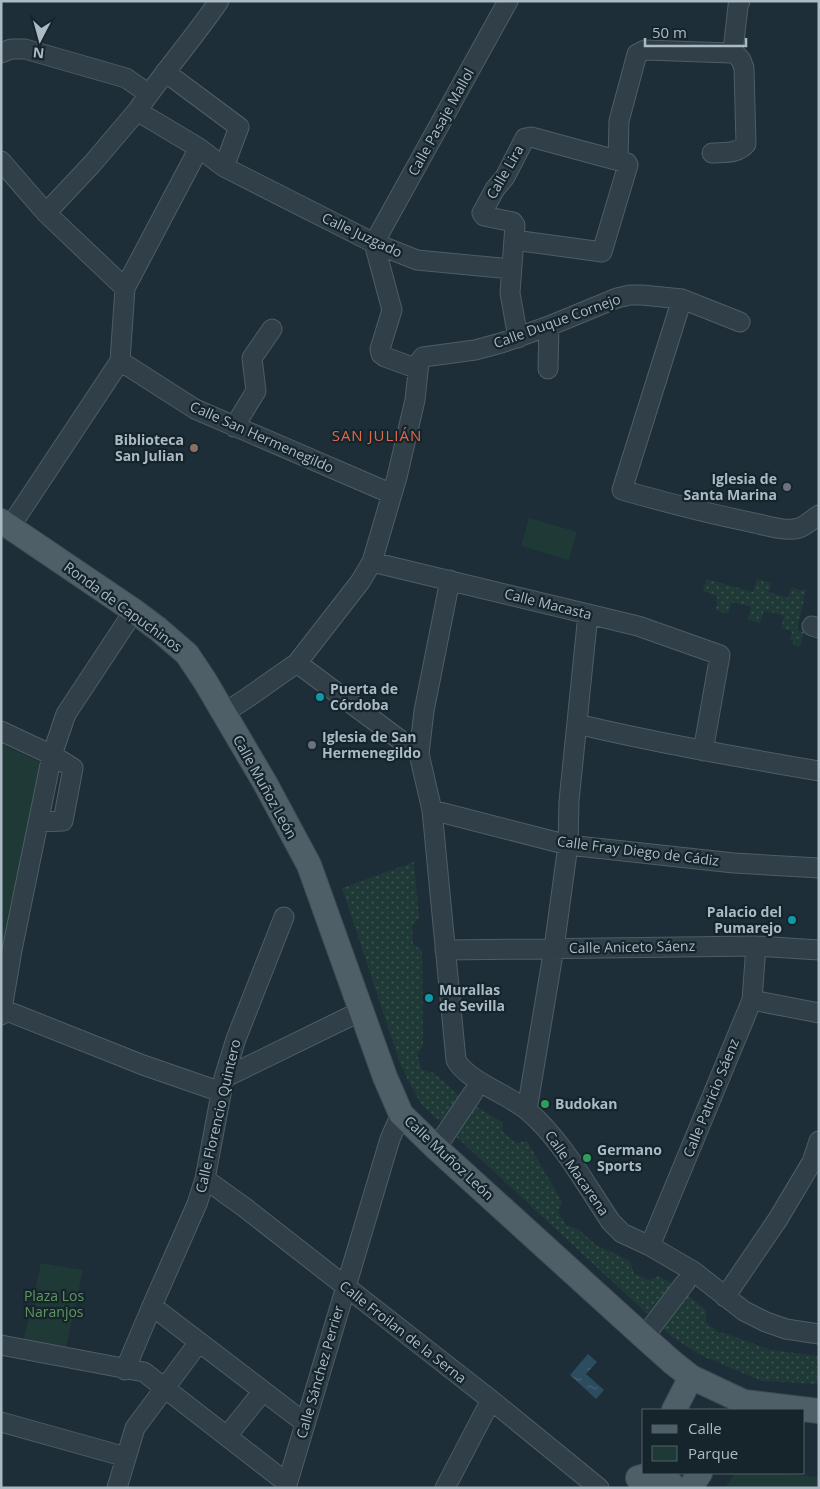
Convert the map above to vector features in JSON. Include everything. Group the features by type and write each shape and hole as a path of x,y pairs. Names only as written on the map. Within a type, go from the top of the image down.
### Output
{"main road":[{"name":"Ronda de Capuchinos","path":"6,524 134,611 187,654 206,681 224,713"},
{"name":"Calle Muñoz León","path":"224,713 265,783 308,865 385,1077 401,1114 644,1337 691,1377 742,1406 788,1409"},
{"path":"675,1409 691,1377"},
{"name":"Calle Muñoz León","path":"805,1410 819,1411"},
{"path":"690,1488 699,1474"},
{"path":"638,1478 653,1476 661,1478 675,1488"}],"street":[{"path":"46,213 92,164 137,111 165,72 202,27 219,1"},
{"name":"Calle Pasaje Mallol","path":"374,243 508,1"},
{"path":"712,153 736,151 746,144 744,68 741,60 733,51 740,1"},
{"path":"1,53 11,49 25,48 126,78 149,94"},
{"path":"514,240 602,252 628,164 618,160 619,121 637,54 645,50 724,54 730,54 733,51"},
{"path":"165,72 239,127 224,167"},
{"name":"Calle Juzgado","path":"137,111 200,148 224,167 374,243 417,260 511,270"},
{"name":"Calle Lira","path":"518,338 510,293 515,225 513,222 484,216 482,213 495,189 504,177 525,138 531,136 618,160"},
{"path":"6,524 120,361 125,288 200,148"},
{"path":"1,162 46,213 125,288"},
{"path":"224,713 298,664 360,582 372,562 392,494 424,362 385,357 381,354 380,350 392,310 374,243"},
{"name":"Calle Duque Cornejo","path":"424,362 518,338 617,298 630,295 682,298 740,322"},
{"path":"682,298 622,490 682,507 776,527 793,529 809,523 819,515"},
{"path":"548,369 549,326"},
{"path":"234,426 256,391 252,358 272,329"},
{"name":"Calle San Hermenegildo","path":"120,361 195,409 392,494"},
{"name":"Calle Macasta","path":"372,562 638,626 720,655 703,751"},
{"name":"Calle Macarena","path":"450,580 424,711 419,754 432,810 456,1060 476,1088 527,1110 551,1134 611,1222 622,1233 650,1246 689,1277 725,1297 744,1311 786,1329 819,1334"},
{"path":"134,611 66,714 52,755 38,822 6,948 2,1012 143,1064 223,1085 361,1011"},
{"path":"527,1110 554,948 568,845 569,801 588,614"},
{"path":"298,664 419,754"},
{"path":"577,724 703,751 819,771"},
{"path":"1,731 52,755"},
{"name":"Calle Fray Diego de Cádiz","path":"432,810 568,845 734,863 819,868"},
{"name":"Calle Florencio Quintero","path":"125,1370 197,1204 205,1180 223,1085 236,1039 284,917"},
{"name":"Calle Aniceto Sáenz","path":"445,950 756,946 819,950"},
{"name":"Calle Patricio Sáenz","path":"650,1246 752,1000 756,946"},
{"path":"752,1000 819,1013"},
{"path":"436,1148 476,1088"},
{"name":"Calle Sánchez Perrier","path":"286,1485 390,1139 401,1114"},
{"path":"725,1297 778,1219 812,1162 819,1141"},
{"name":"Calle Froilan de la Serna","path":"205,1180 244,1207 491,1400 599,1488"},
{"path":"644,1337 689,1277"},
{"path":"152,1306 305,1423"},
{"path":"117,1488 135,1428 199,1342"},
{"path":"1,1345 125,1370 144,1372 286,1485"},
{"path":"226,1436 263,1391"},
{"path":"445,1488 491,1400"},
{"path":"1,1422 126,1457"}],"green space":[{"path":"529,518 577,532 569,560 521,546"},
{"path":"706,579 753,592 757,579 771,583 769,592 788,598 792,587 803,591 804,589 806,590 797,630 804,632 800,647 793,645 793,640 790,640 792,632 781,628 784,616 764,610 760,623 748,620 751,607 731,602 728,614 716,610 717,596 703,591"},
{"path":"1,744 40,762 5,940 1,938"},
{"path":"414,862 419,917 412,926 413,944 422,950 423,1046 417,1054 422,1070 434,1073 462,1098 502,1122 503,1132 516,1143 527,1141 562,1202 558,1212 567,1226 578,1229 596,1245 630,1261 634,1273 648,1280 659,1276 675,1285 706,1310 706,1322 718,1332 771,1350 818,1356 819,1384 762,1381 700,1355 671,1336 421,1104 400,1063 342,888"},
{"name":"Plaza Los Naranjos","path":"41,1263 83,1270 66,1347 24,1339"},
{"path":"734,1474 785,1474 819,1477 819,1488 725,1488"}],"water":[{"path":"588,1354 597,1362 586,1374 604,1390 596,1399 570,1375"}],"place":[{"name":"Biblioteca San Julian","path":"194,448"},
{"name":"Iglesia de Santa Marina","path":"787,487"},
{"name":"Puerta de Córdoba","path":"320,697"},
{"name":"Iglesia de San Hermenegildo","path":"312,745"},
{"name":"Palacio del Pumarejo","path":"792,920"},
{"name":"Murallas de Sevilla","path":"429,998"},
{"name":"Budokan","path":"545,1104"},
{"name":"Germano Sports","path":"587,1158"}],"district":[{"name":"SAN JULIÁN","path":"377,436"}]}
